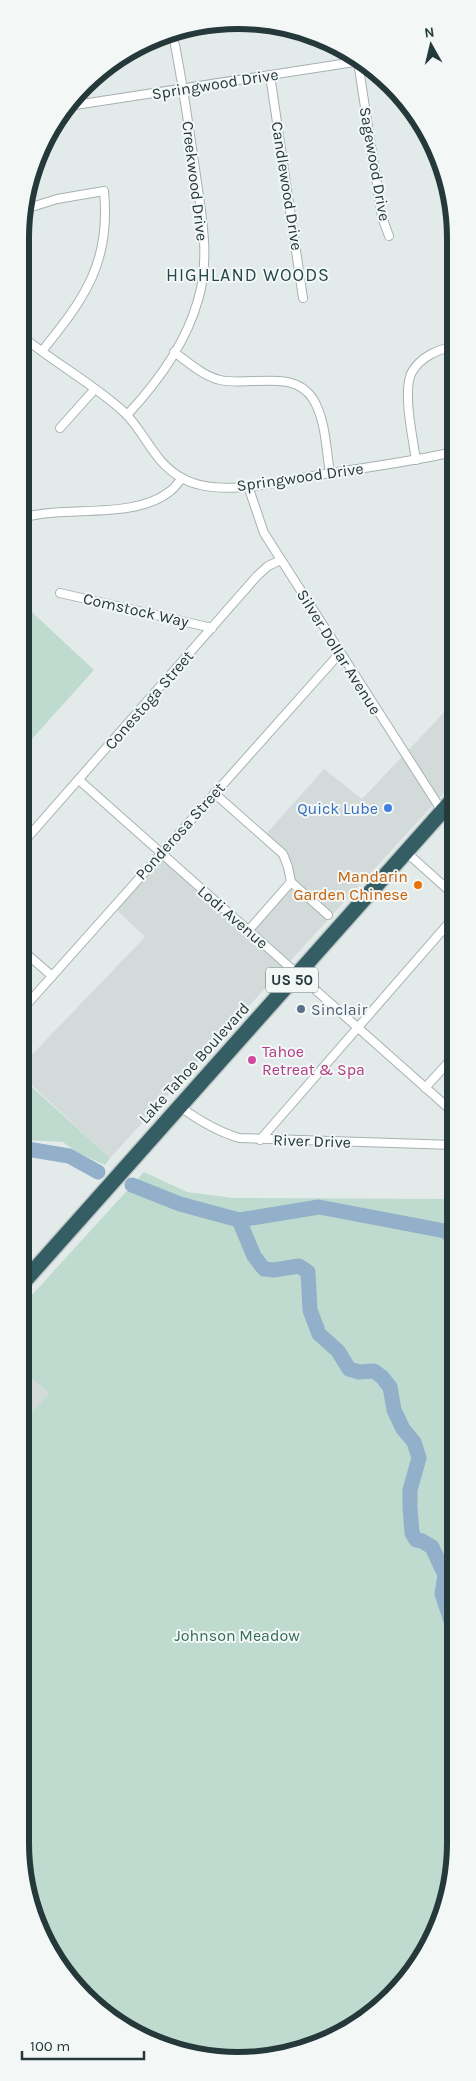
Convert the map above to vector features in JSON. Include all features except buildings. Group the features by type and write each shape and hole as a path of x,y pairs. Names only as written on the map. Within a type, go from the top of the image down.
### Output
{"highway":[{"name":"Lake Tahoe Boulevard","path":"29,1276 447,806"}],"street":[{"name":"Creekwood Drive","path":"127,415 147,394 189,326 199,299 204,265 203,228 175,45"},
{"name":"Springwood Drive","path":"77,105 351,62"},
{"name":"Sagewood Drive","path":"360,68 382,217 389,236"},
{"name":"Candlewood Drive","path":"270,75 303,298"},
{"path":"32,207 57,199 104,191 105,232 89,286 76,310 42,351"},
{"name":"Springwood Drive","path":"29,341 127,415 160,462 182,478 203,485 248,486 447,453"},
{"path":"416,460 408,391 411,373 431,353 447,348"},
{"path":"174,352 196,368 216,379 237,383 278,380 296,385 312,398 321,417 330,473"},
{"path":"60,428 94,390"},
{"path":"29,517 55,511 111,510 131,507 150,502 168,493 182,478"},
{"name":"Silver Dollar Avenue","path":"248,486 264,533 442,812"},
{"name":"Conestoga Street","path":"29,836 257,576 281,560"},
{"name":"Comstock Way","path":"60,593 212,628"},
{"name":"Ponderosa Street","path":"29,1002 340,653"},
{"name":"Lodi Avenue","path":"79,780 447,1107"},
{"path":"214,793 283,854 288,866 291,882 328,915"},
{"path":"406,852 447,889"},
{"path":"248,930 291,882"},
{"path":"260,1140 447,925"},
{"path":"29,956 52,976"},
{"path":"426,1088 447,1064"},
{"name":"River Drive","path":"179,1106 200,1122 220,1132 239,1138 447,1145"}],"shaded area":[{"path":"447,709 447,790 110,1158 29,1082 29,1058 145,937 117,910 160,856 247,935 294,881 286,852 266,834 324,769 362,799"},
{"path":"29,1376 49,1393 29,1416"}],"green space":[{"path":"224,29 241,29 172,40 197,33"},
{"path":"29,609 94,670 29,742"},
{"path":"29,1084 110,1158 105,1165 78,1153 63,1142 29,1140"},
{"name":"Johnson Meadow","path":"144,1172 187,1192 233,1198 447,1199 447,1857 443,1884 436,1910 426,1936 412,1959 395,1981 376,2000 354,2017 331,2031 292,2045 252,2052 224,2052 197,2048 171,2041 145,2031 122,2017 100,2000 72,1970 50,1936 36,1897 29,1857 29,1416 49,1393 29,1376 29,1298"}],"waterway":[{"path":"29,1149 69,1156 98,1172"},
{"path":"132,1185 180,1204 239,1220 319,1207 447,1233"},
{"path":"239,1220 254,1256 264,1269 274,1270 299,1266 308,1272 310,1310 319,1334 338,1351 349,1369 359,1372 374,1371 390,1387 394,1410 403,1429 414,1442 419,1458 410,1490 412,1533 416,1540 432,1547 445,1575 442,1594 447,1609"}],"place":[{"name":"Quick Lube","path":"388,808"},
{"name":"Mandarin Garden Chinese","path":"418,885"},
{"name":"Sinclair","path":"301,1009"},
{"name":"Tahoe Retreat & Spa","path":"252,1060"}],"district":[{"name":"HIGHLAND WOODS","path":"248,275"}]}
